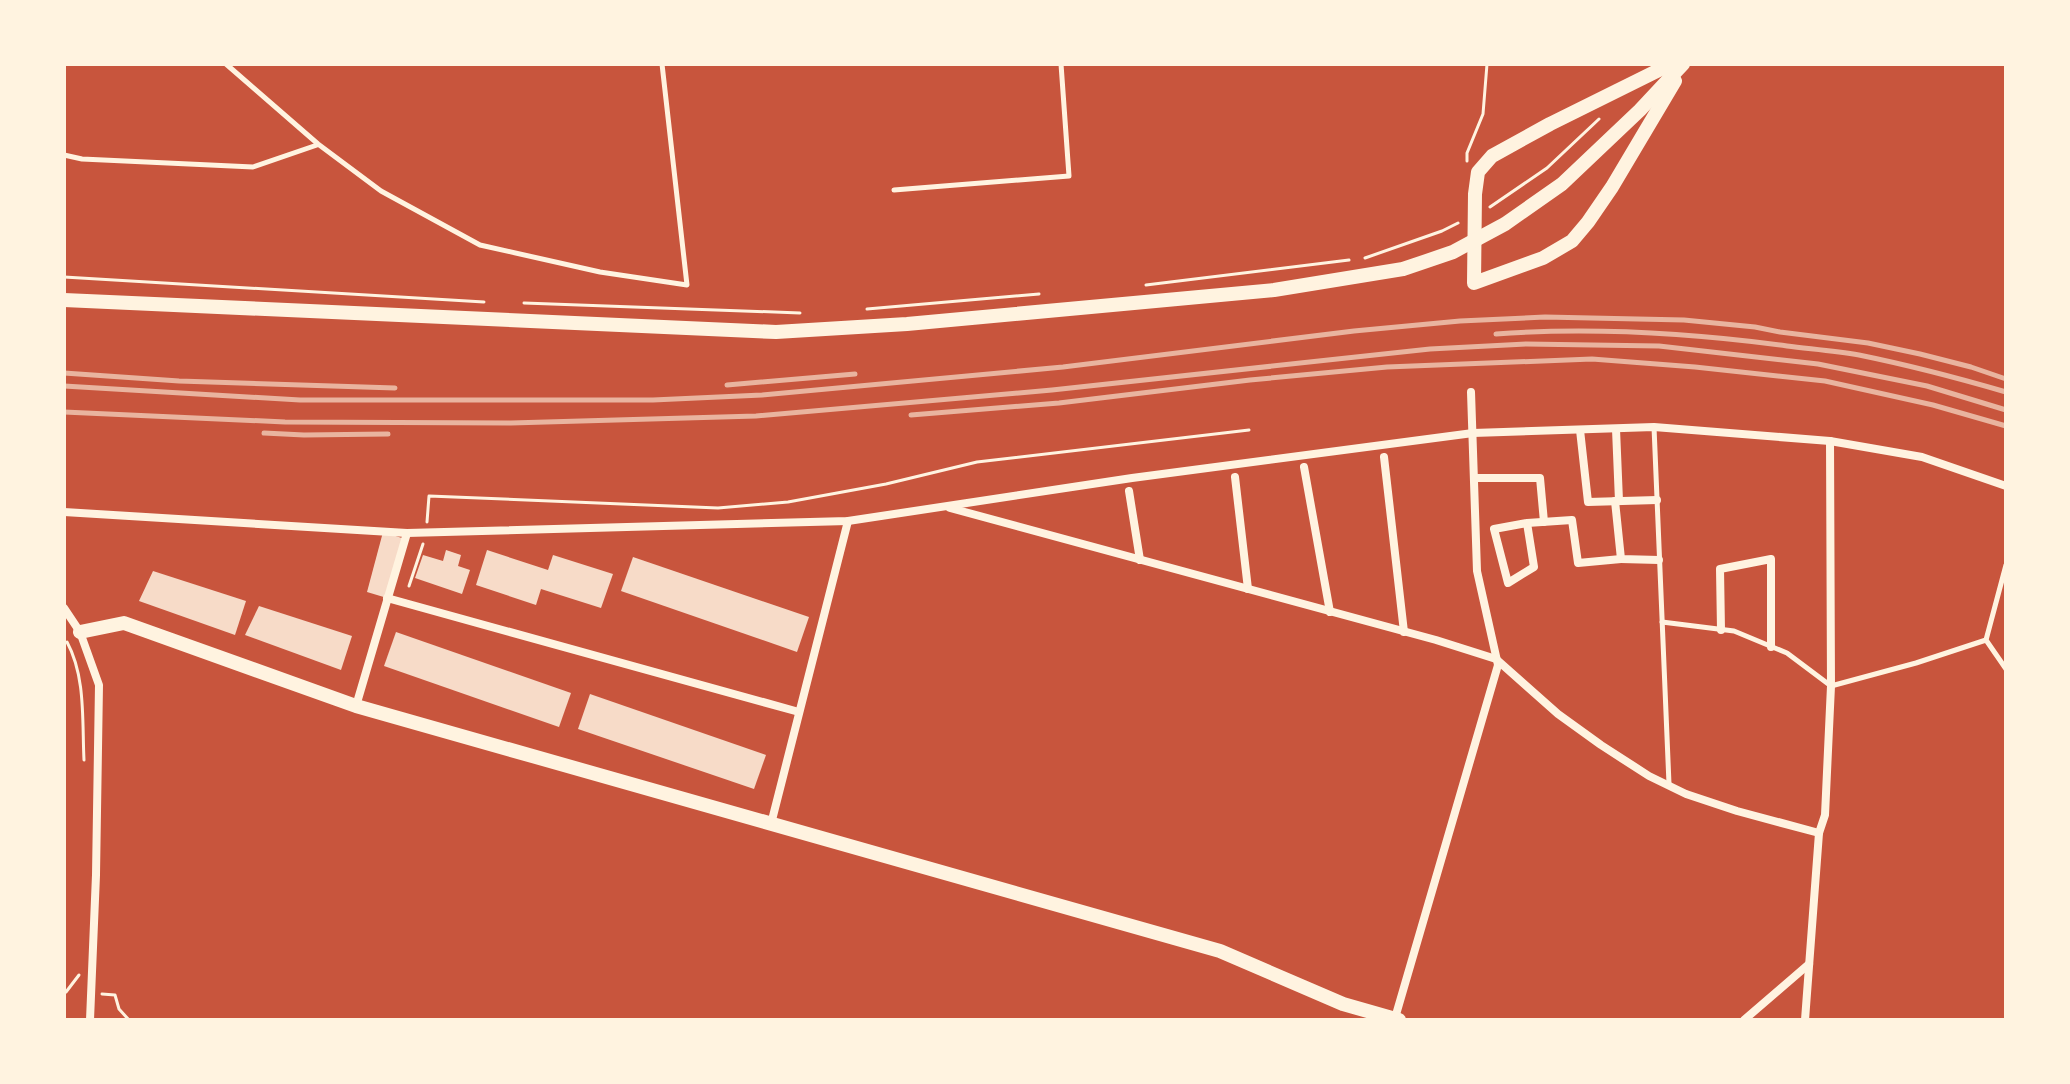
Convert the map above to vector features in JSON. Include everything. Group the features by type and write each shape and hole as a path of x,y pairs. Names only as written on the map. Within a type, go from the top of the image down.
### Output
{"main road":[{"path":"1671,64 1492,156 1478,172 1474,288 1543,258 1572,241 1612,187 1684,64"},
{"path":"64,300 776,332 907,324 1274,290 1403,269 1453,252 1505,224 1562,184 1684,64"},
{"path":"80,632 124,623 356,706 1220,951 1343,1004 1397,1019"}],"street":[{"path":"1397,1019 1498,665 1477,571 1471,392"},
{"path":"64,512 407,533 848,521 1148,476 1473,433 1654,427 1830,441 1922,457 2006,486"},
{"path":"1616,429 1621,559"},
{"path":"1580,430 1588,502 1657,500"},
{"path":"1805,1020 1819,833 1825,815 1831,686 1830,441"},
{"path":"1384,457 1404,632"},
{"path":"1304,467 1330,612"},
{"path":"1235,477 1248,589"},
{"path":"1474,478 1540,478 1544,522"},
{"path":"1129,491 1140,560"},
{"path":"946,507 1496,659 1558,714 1649,776 1686,794 1819,833"},
{"path":"1527,523 1534,567 1508,583 1494,529 1527,523 1572,520 1578,563 1621,559 1659,560"},
{"path":"771,824 848,521"},
{"path":"356,706 407,533"},
{"path":"1721,630 1720,569 1771,559 1771,647"},
{"path":"387,598 799,712"},
{"path":"64,608 80,632 99,685 90,1020"},
{"path":"1744,1020 1809,964"}],"lane":[{"path":"226,64 318,144 381,191 480,245 600,272 687,285 662,64"},
{"path":"894,190 1069,176 1061,64"},
{"path":"64,155 82,159 253,167 318,144"},
{"path":"1654,427 1669,785"},
{"path":"2006,565 1986,640 2006,669"},
{"path":"1662,622 1734,631 1787,653 1831,686 1986,640"}],"path":[{"path":"1482,211 1547,168 1602,116"},
{"path":"1363,259 1469,218"},
{"path":"1143,285 1348,260"},
{"path":"64,277 484,302"},
{"path":"860,310 1049,294"},
{"path":"515,303 813,314"},
{"path":"409,586 427,532 429,496 718,508 802,499 886,484 977,462 1249,430"},
{"path":"64,637 73,653 80,685 84,773"},
{"path":"64,992 83,969"}],"building":[{"path":"383,532 405,539 387,598 367,592"},
{"path":"446,550 461,555 458,566 470,570 462,594 415,578 423,555 443,561"},
{"path":"487,550 548,570 553,555 613,574 601,608 541,589 536,605 476,585"},
{"path":"633,557 809,617 797,652 621,591"},
{"path":"153,571 246,601 235,635 139,601"},
{"path":"259,606 352,636 341,670 245,635"},
{"path":"396,632 571,693 559,727 384,666"},
{"path":"590,694 766,755 754,789 578,729"}],"railway":[{"path":"64,386 300,400 653,400 762,395 1063,367 1354,331 1545,317 1684,320 1755,327 1868,343 1971,367 2006,379"},
{"path":"1496,334 1605,331 1751,341 1859,355 2006,392"},
{"path":"64,412 285,422 511,423 756,416 1052,390 1430,349 1526,344 1659,346 1818,364 1927,386 2006,410"},
{"path":"911,415 1059,403 1387,367 1592,359 1825,381 1933,405 2006,426"},
{"path":"64,373 179,381 395,388"},
{"path":"727,385 855,374"},
{"path":"264,433 388,434"}]}
